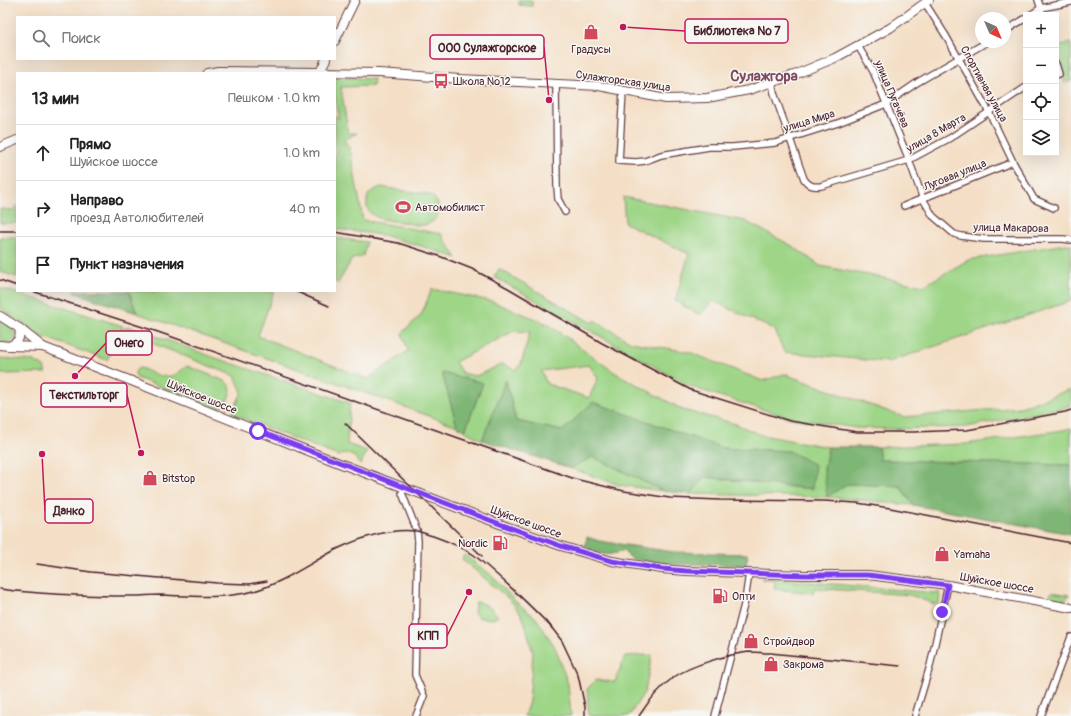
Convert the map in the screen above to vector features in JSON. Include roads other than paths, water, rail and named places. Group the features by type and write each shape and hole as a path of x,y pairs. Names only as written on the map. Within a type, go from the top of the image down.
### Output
{"main road":[{"path":"336,39 355,0"},
{"name":"Сулажгорская улица","path":"336,72 599,86 666,99 707,98 749,90 813,68 835,58 890,28 927,2"},
{"path":"320,72 326,60"},
{"name":"Сулажгорская улица","path":"212,72 320,72"},
{"path":"0,147 16,140"},
{"path":"0,316 19,328 43,347"},
{"path":"9,346 16,343 19,339 19,328"},
{"name":"Шуйское шоссе","path":"0,345 43,347 493,522 561,546 606,559 662,569 686,571 805,575 868,575 948,585 1071,608"}],"street":[{"path":"1038,0 1042,12"},
{"name":"Спортивная улица","path":"927,2 1034,199 1054,208"},
{"path":"1035,12 1041,8 1071,2"},
{"path":"1011,27 1023,20"},
{"name":"улица Пугачёва","path":"858,46 873,71 923,199 933,216"},
{"name":"улица Мира","path":"623,91 619,161 645,162 661,155 709,147 733,147 775,143 838,123 886,104 918,82 977,48"},
{"path":"772,82 776,99 790,137"},
{"path":"556,84 557,186 558,199 565,212"},
{"name":"улица 8 Марта","path":"790,137 807,184 821,186 909,160 950,138 1023,90"},
{"name":"Луговая улица","path":"904,206 1014,162"},
{"name":"улица Макарова","path":"933,216 954,234 961,236 984,239 1071,240"},
{"path":"404,488 402,493 417,531 418,541 415,675 424,696 416,716"},
{"path":"715,716 745,601 749,573"},
{"path":"915,716 930,666 948,585"},
{"path":"1041,716 1071,637"}],"railway":[{"path":"0,231 16,231"},
{"path":"336,232 398,243 439,256 472,269 508,288 602,343 691,390 790,421 857,432 967,430 1071,410"},
{"path":"0,280 16,286"},
{"path":"35,292 158,332 575,479 624,491 670,498 857,503 1071,543"},
{"path":"297,292 329,306"},
{"path":"345,423 482,556"},
{"path":"0,589 50,594 100,596 227,596 261,589 295,573 337,549 355,541 386,532 406,530 433,536 449,542 474,555 506,583 552,628"},
{"path":"37,564 91,572 217,583 249,584 267,581"},
{"path":"548,623 562,641 578,675 585,707 585,716"},
{"path":"639,716 646,705 664,685 674,677 699,665 740,653 770,653 900,666"}],"place":[{"name":"Библиотека № 7","path":"623,27"},
{"name":"Градусы","path":"591,32"},
{"name":"Школа №12","path":"441,81"},
{"name":"ООО Сулажгорское","path":"549,100"},
{"name":"Автомобилист","path":"403,207"},
{"name":"Онего","path":"75,376"},
{"name":"Текстильторг","path":"141,453"},
{"name":"Данко","path":"42,454"},
{"name":"Bitstop","path":"150,478"},
{"name":"Nordic","path":"500,543"},
{"name":"Yamaha","path":"942,554"},
{"name":"КПП","path":"469,592"},
{"name":"Опти","path":"720,596"},
{"name":"Стройдвор","path":"751,641"},
{"name":"Закрома","path":"771,664"}],"district":[{"name":"Сулажгора","path":"764,76"}]}
